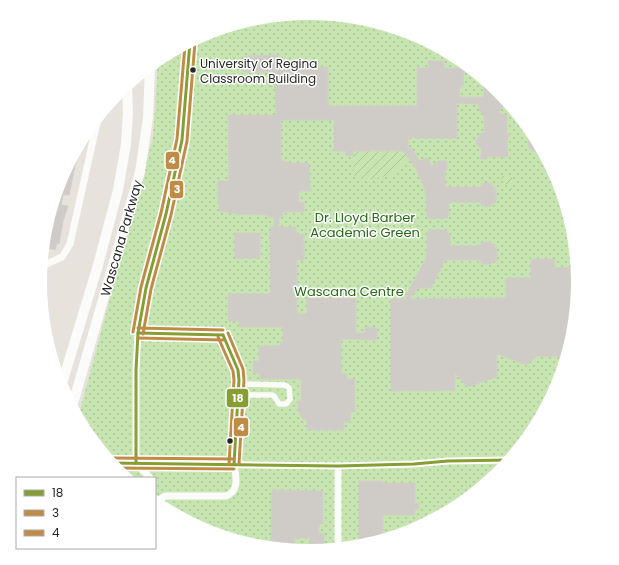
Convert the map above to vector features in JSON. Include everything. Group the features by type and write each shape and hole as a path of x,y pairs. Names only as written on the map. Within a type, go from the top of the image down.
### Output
{"main road":[{"name":"Wascana Parkway","path":"74,399 140,172 148,118 150,74"},
{"name":"Wascana Parkway","path":"64,376 98,265 118,190 126,144 127,94"}],"street":[{"path":"149,477 136,463 136,370 138,333 146,288 166,214 182,140 189,49"},
{"path":"48,263 62,257 70,244 95,131"},
{"path":"239,384 285,385 289,388 290,399 286,404 282,405 279,404 272,395 239,395"},
{"path":"119,463 338,466 503,460"},
{"path":"161,499 165,496 226,496 232,494 236,487 234,464"},
{"path":"338,466 338,543"}],"green space":[{"name":"Wascana Centre","path":"310,20 344,22 394,34 441,55 483,85 507,109 537,151 558,198 570,248 572,282 570,317 558,367 537,414 507,456 483,480 469,491 441,510 426,518 394,531 361,540 344,543 310,545 275,543 258,540 209,525 178,510 156,495 156,477 133,477 112,456 80,410 153,137 157,69 178,55 209,40 242,29 275,22"},
{"path":"353,151 403,151 407,156 407,161 397,172 390,176 364,180 354,175"},
{"path":"499,176 512,176 512,192"}],"building":[{"path":"279,55 279,67 328,67 328,106 417,106 417,68 429,68 428,61 444,61 444,68 461,68 464,70 463,87 460,87 459,97 484,97 484,86 503,105 498,113 507,115 507,134 510,134 507,141 508,157 485,157 485,159 480,159 482,150 477,145 476,141 479,135 484,132 484,116 480,111 478,104 457,103 457,138 408,138 408,148 412,148 419,161 428,158 431,166 439,161 447,161 447,170 445,170 445,187 481,187 483,183 491,183 493,188 496,188 496,203 493,203 491,206 482,206 480,202 449,202 449,215 447,218 429,219 427,216 424,187 415,167 403,151 353,151 353,156 346,156 346,151 334,151 334,120 281,120 281,161 291,163 309,163 310,191 299,191 299,202 304,202 304,212 283,212 283,217 279,217 279,227 296,227 296,235 304,234 304,260 297,260 297,314 307,314 307,298 356,298 356,333 365,333 365,327 378,328 376,340 341,339 341,374 347,374 347,379 355,379 355,412 350,412 350,422 344,422 344,430 307,430 307,420 304,420 299,413 298,401 301,401 301,379 260,379 260,373 253,374 253,361 259,361 259,346 280,346 280,342 283,342 283,327 239,327 239,321 228,321 228,294 271,294 270,233 271,227 274,227 274,217 268,217 268,215 238,214 219,211 218,204 218,181 228,181 229,175 228,115 276,115 275,72 243,72 245,56"},
{"path":"528,138 537,151 531,151 531,148 529,148"},
{"path":"76,163 69,195 63,195 61,205 68,206 63,221 59,244 57,243 55,250 49,248 52,231 61,198"},
{"path":"429,230 447,230 450,234 450,246 480,246 482,242 491,242 491,244 494,244 494,247 497,247 497,261 493,261 491,264 482,264 480,260 445,260 431,288 418,288 409,299 506,298 506,278 531,278 531,259 554,259 554,268 571,267 572,282 570,317 561,357 537,356 527,365 497,354 497,377 467,387 455,373 455,390 391,391 391,299 406,299 406,295 424,262 427,253 427,232"},
{"path":"235,233 260,233 260,258 235,258"},
{"path":"359,481 415,483 415,503 419,503 419,509 415,509 415,515 383,515 383,534 359,540"},
{"path":"272,490 323,491 323,524 319,524 319,534 324,534 324,544 310,545 310,538 294,538 294,544 271,542"}],"transit line":[{"name":"3","path":"143,334 151,289 171,215 187,141 195,46"},
{"name":"18","path":"136,463 136,370 138,333 146,288 166,214 182,140 189,49"},
{"name":"4","path":"133,332 141,287 161,213 177,139 184,52"},
{"name":"4","path":"138,328 223,330"},
{"name":"18","path":"138,333 223,335"},
{"name":"4","path":"228,333 243,369 244,380 239,464"},
{"name":"18","path":"223,335 238,370 239,380 234,464"},
{"name":"3","path":"218,337 233,371 234,380 229,464"},
{"name":"3","path":"138,338 223,340"},
{"name":"4","path":"114,458 234,459"},
{"name":"18","path":"119,463 338,466 503,460"},
{"name":"3","path":"124,468 234,469"}],"place":[{"name":"University of Regina Classroom Building","path":"193,70"}],"park label":[{"name":"Dr. Lloyd Barber Academic Green","path":"365,224"}]}
